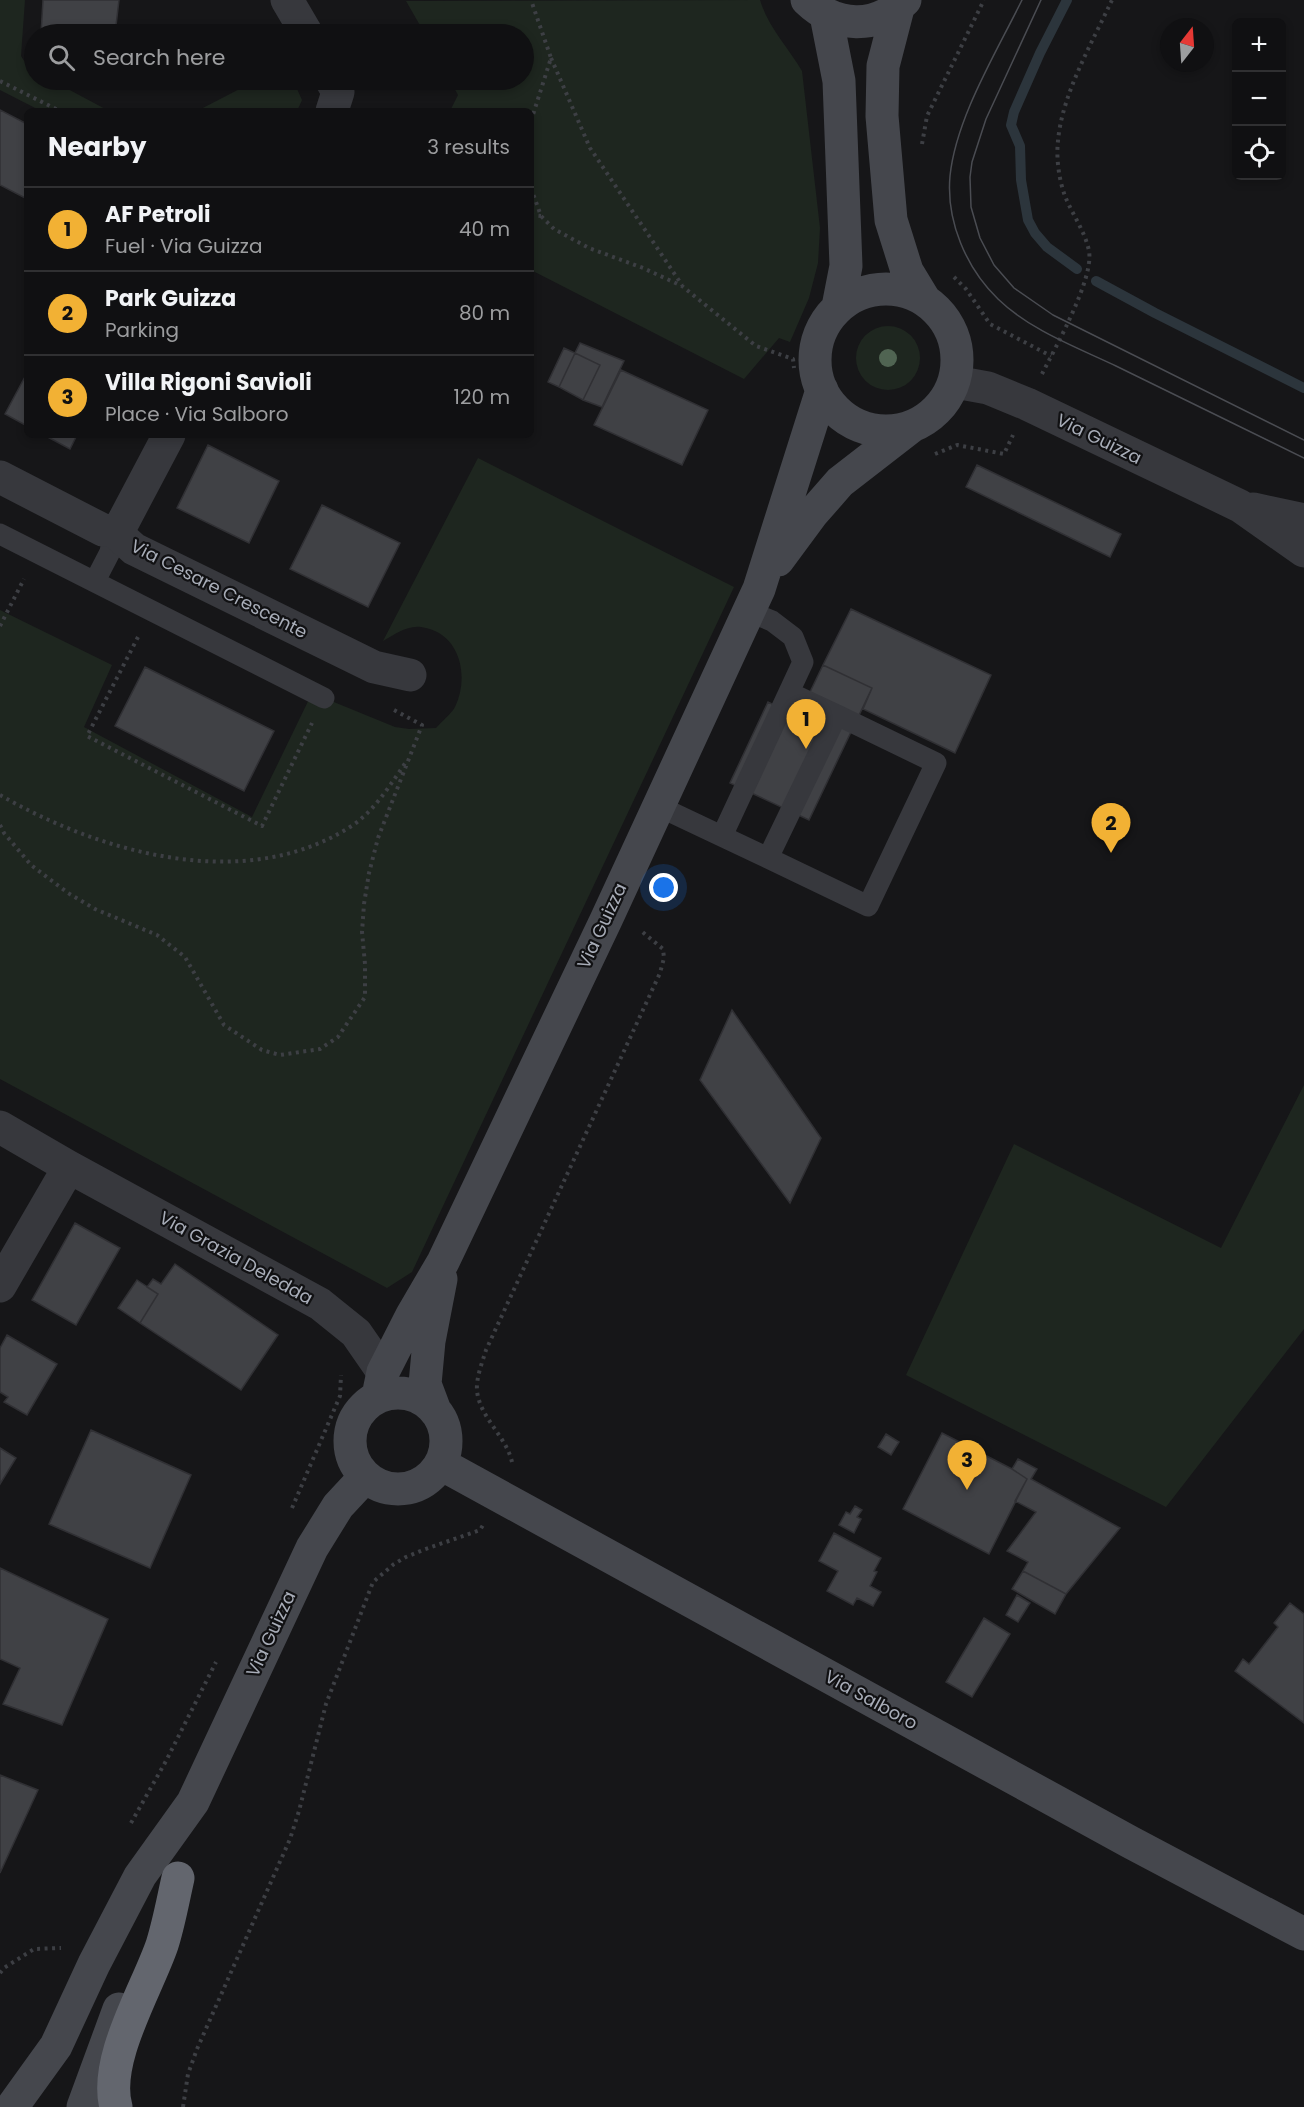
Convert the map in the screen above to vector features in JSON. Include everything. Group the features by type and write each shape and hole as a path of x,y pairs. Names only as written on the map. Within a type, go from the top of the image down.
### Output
{"highway":[{"path":"116,2107 114,2076 132,2013 161,1945 178,1878"}],"main road":[{"name":"Via Guizza","path":"816,7 844,21 863,22 882,18 902,4"},
{"name":"Via Guizza","path":"753,600 812,514 840,482 911,427 930,416 945,401 955,382 958,358 954,335 942,315 924,299 907,271 891,220 882,116 884,66 902,4"},
{"name":"Via Guizza","path":"816,7 839,93 846,266 838,307"},
{"name":"Via Guizza","path":"911,427 891,431 870,429 850,421 834,408 822,390 816,368 816,346 824,325 838,307 858,295 880,289 903,290 924,299"},
{"name":"Via Guizza","path":"12,2107 56,2046 94,1964 140,1876 193,1802 312,1548 338,1506 365,1477 355,1464 350,1449 349,1433 355,1417 381,1384 412,1315 443,1262 753,600 822,390"},
{"name":"Via Guizza","path":"441,1464 446,1447 446,1433 425,1384 429,1341 434,1325 443,1262"},
{"path":"381,1384 393,1392 422,1399 434,1408"},
{"path":"365,1477 378,1485 392,1489 408,1488 422,1482 441,1464"},
{"name":"Via Salboro","path":"441,1464 1119,1836 1304,1934"},
{"name":"Via Guizza","path":"83,2107 113,2024 178,1878 193,1802"}],"street":[{"path":"287,0 301,24"},
{"path":"333,108 337,90"},
{"name":"Via Guizza","path":"955,382 988,388 1027,404 1240,506 1304,551"},
{"path":"114,531 122,524 167,438"},
{"name":"Via Cesare Crescente","path":"0,477 103,530 114,531 134,549 363,662 374,667 410,675"},
{"name":"Via Guizza","path":"1240,506 1304,520"},
{"name":"Via Grazia Deledda","path":"0,1127 320,1304 356,1333 381,1384"},
{"path":"0,1286 69,1167"}],"lane":[{"path":"95,581 110,552 114,531"},
{"path":"0,534 324,698"},
{"path":"722,836 803,662 793,637 772,621 753,600"},
{"path":"658,806 868,906 936,763 790,693"},
{"path":"768,858 837,715"}],"path":[{"path":"531,0 551,58 590,148 682,286"},
{"path":"920,151 927,116 984,0"},
{"path":"1074,309 1083,285 1089,251 1064,194 1058,141 1074,82 1112,0"},
{"path":"534,112 551,58"},
{"path":"0,81 54,108"},
{"path":"534,196 541,216 554,229 590,248 682,286 756,346 794,359"},
{"path":"534,215 541,216"},
{"path":"953,275 966,289 990,324 1051,356"},
{"path":"152,610 87,736 262,826 324,698"},
{"path":"0,825 31,865 68,893 95,909 157,935 185,957 224,1025 262,1050 280,1055 320,1050 338,1036 365,997 362,932 369,873 378,838 422,725"},
{"path":"0,795 23,809 87,836 139,852 188,860 242,862 300,852 351,827 380,800 410,757"},
{"path":"512,1470 512,1461 507,1446 480,1405 477,1389 479,1374 486,1350 660,973 664,958 663,949 634,924"},
{"path":"291,1512 340,1396 342,1367"},
{"path":"183,2107 188,2074 197,2049 290,1839 326,1704 373,1582 406,1557 480,1530"},
{"path":"127,1831 166,1761 218,1657"},
{"path":"0,1973 34,1949 64,1948 94,1964"}],"shaded area":[{"path":"0,0 25,0 21,56 24,61 24,90 70,90 103,108 35,108 0,90"},
{"path":"760,0 773,28 802,71 820,228 818,263 809,298 790,342 779,338 744,379 534,272 534,108 452,108 458,95 455,90 534,90 534,24 419,24 406,1"},
{"path":"238,90 298,90 302,100 298,108 203,108"},
{"path":"882,326 894,326 911,335 918,346 920,358 918,370 911,381 894,390 882,390 870,385 861,376 856,364 856,352 861,340 870,331"},
{"path":"478,458 734,587 412,1272 387,1288 0,1079 0,610 112,665 84,727 252,817 314,689 324,698 395,727 409,729 436,728 455,707 462,682 461,669 453,646 445,637 434,631 416,627 401,631 383,641"},
{"path":"1304,1085 1304,1329 1166,1507 906,1375 1014,1144 1221,1248"}],"building":[{"path":"43,0 119,0 116,24 42,24"},
{"path":"0,110 24,122 24,197 0,185"},
{"path":"580,343 624,361 602,407 583,400 600,365 575,353"},
{"path":"564,348 575,353 559,387 548,382"},
{"path":"575,353 600,365 583,400 559,387"},
{"path":"621,370 708,410 682,465 594,425"},
{"path":"24,379 24,424 5,414"},
{"path":"50,438 76,438 70,449"},
{"path":"208,445 279,481 249,543 177,508"},
{"path":"977,465 1121,534 1110,557 966,487"},
{"path":"322,505 400,543 368,607 290,569"},
{"path":"851,609 991,675 955,753 863,709 872,688 823,665"},
{"path":"823,665 872,688 809,820 730,783 768,702 798,717"},
{"path":"145,667 274,731 244,791 115,726"},
{"path":"732,1010 821,1138 790,1203 700,1080"},
{"path":"75,1223 120,1248 76,1325 32,1300"},
{"path":"175,1264 278,1335 241,1390 140,1323 158,1294 147,1287 153,1279 161,1284"},
{"path":"137,1280 158,1294 140,1323 118,1308"},
{"path":"7,1335 57,1364 27,1415 4,1402 8,1397 0,1392 0,1348"},
{"path":"91,1430 191,1475 150,1568 49,1524"},
{"path":"942,1433 1027,1479 989,1554 903,1509"},
{"path":"886,1434 899,1442 891,1455 878,1447"},
{"path":"0,1448 16,1458 0,1484"},
{"path":"1018,1459 1037,1469 1031,1479 1120,1528 1066,1594 1023,1571 1028,1562 1007,1551 1036,1512 1015,1501 1027,1479 1012,1469"},
{"path":"855,1506 862,1510 857,1517 861,1519 854,1533 839,1525 846,1512 850,1514"},
{"path":"834,1533 881,1558 870,1586 881,1592 873,1606 857,1598 853,1605 827,1591 838,1571 819,1561"},
{"path":"0,1568 108,1619 62,1725 3,1704 20,1668 0,1659"},
{"path":"1023,1571 1066,1594 1055,1614 1012,1589"},
{"path":"1017,1595 1030,1603 1018,1622 1006,1615"},
{"path":"1290,1603 1304,1614 1304,1723 1235,1671 1243,1659 1249,1664 1254,1658 1278,1627 1274,1623"},
{"path":"984,1618 1010,1634 972,1697 946,1682"},
{"path":"0,1775 38,1790 0,1873"}],"waterway":[{"path":"1067,0 1040,53 1014,112 1011,125 1020,146 1021,180 1028,220 1047,247 1077,269"},
{"path":"1096,281 1304,388"}],"tram line":[{"path":"1022,0 978,86 960,131 950,176 951,210 955,227 960,243 976,273 998,299 1039,329 1304,458"},
{"path":"1041,0 986,119 972,162 971,207 980,238 994,265 1014,288 1053,315 1304,440"}],"place":[{"name":"AF Petroli","path":"806,749"},
{"name":"Park Guizza","path":"1111,853"},
{"name":"Villa Rigoni Savioli","path":"967,1490"}]}
